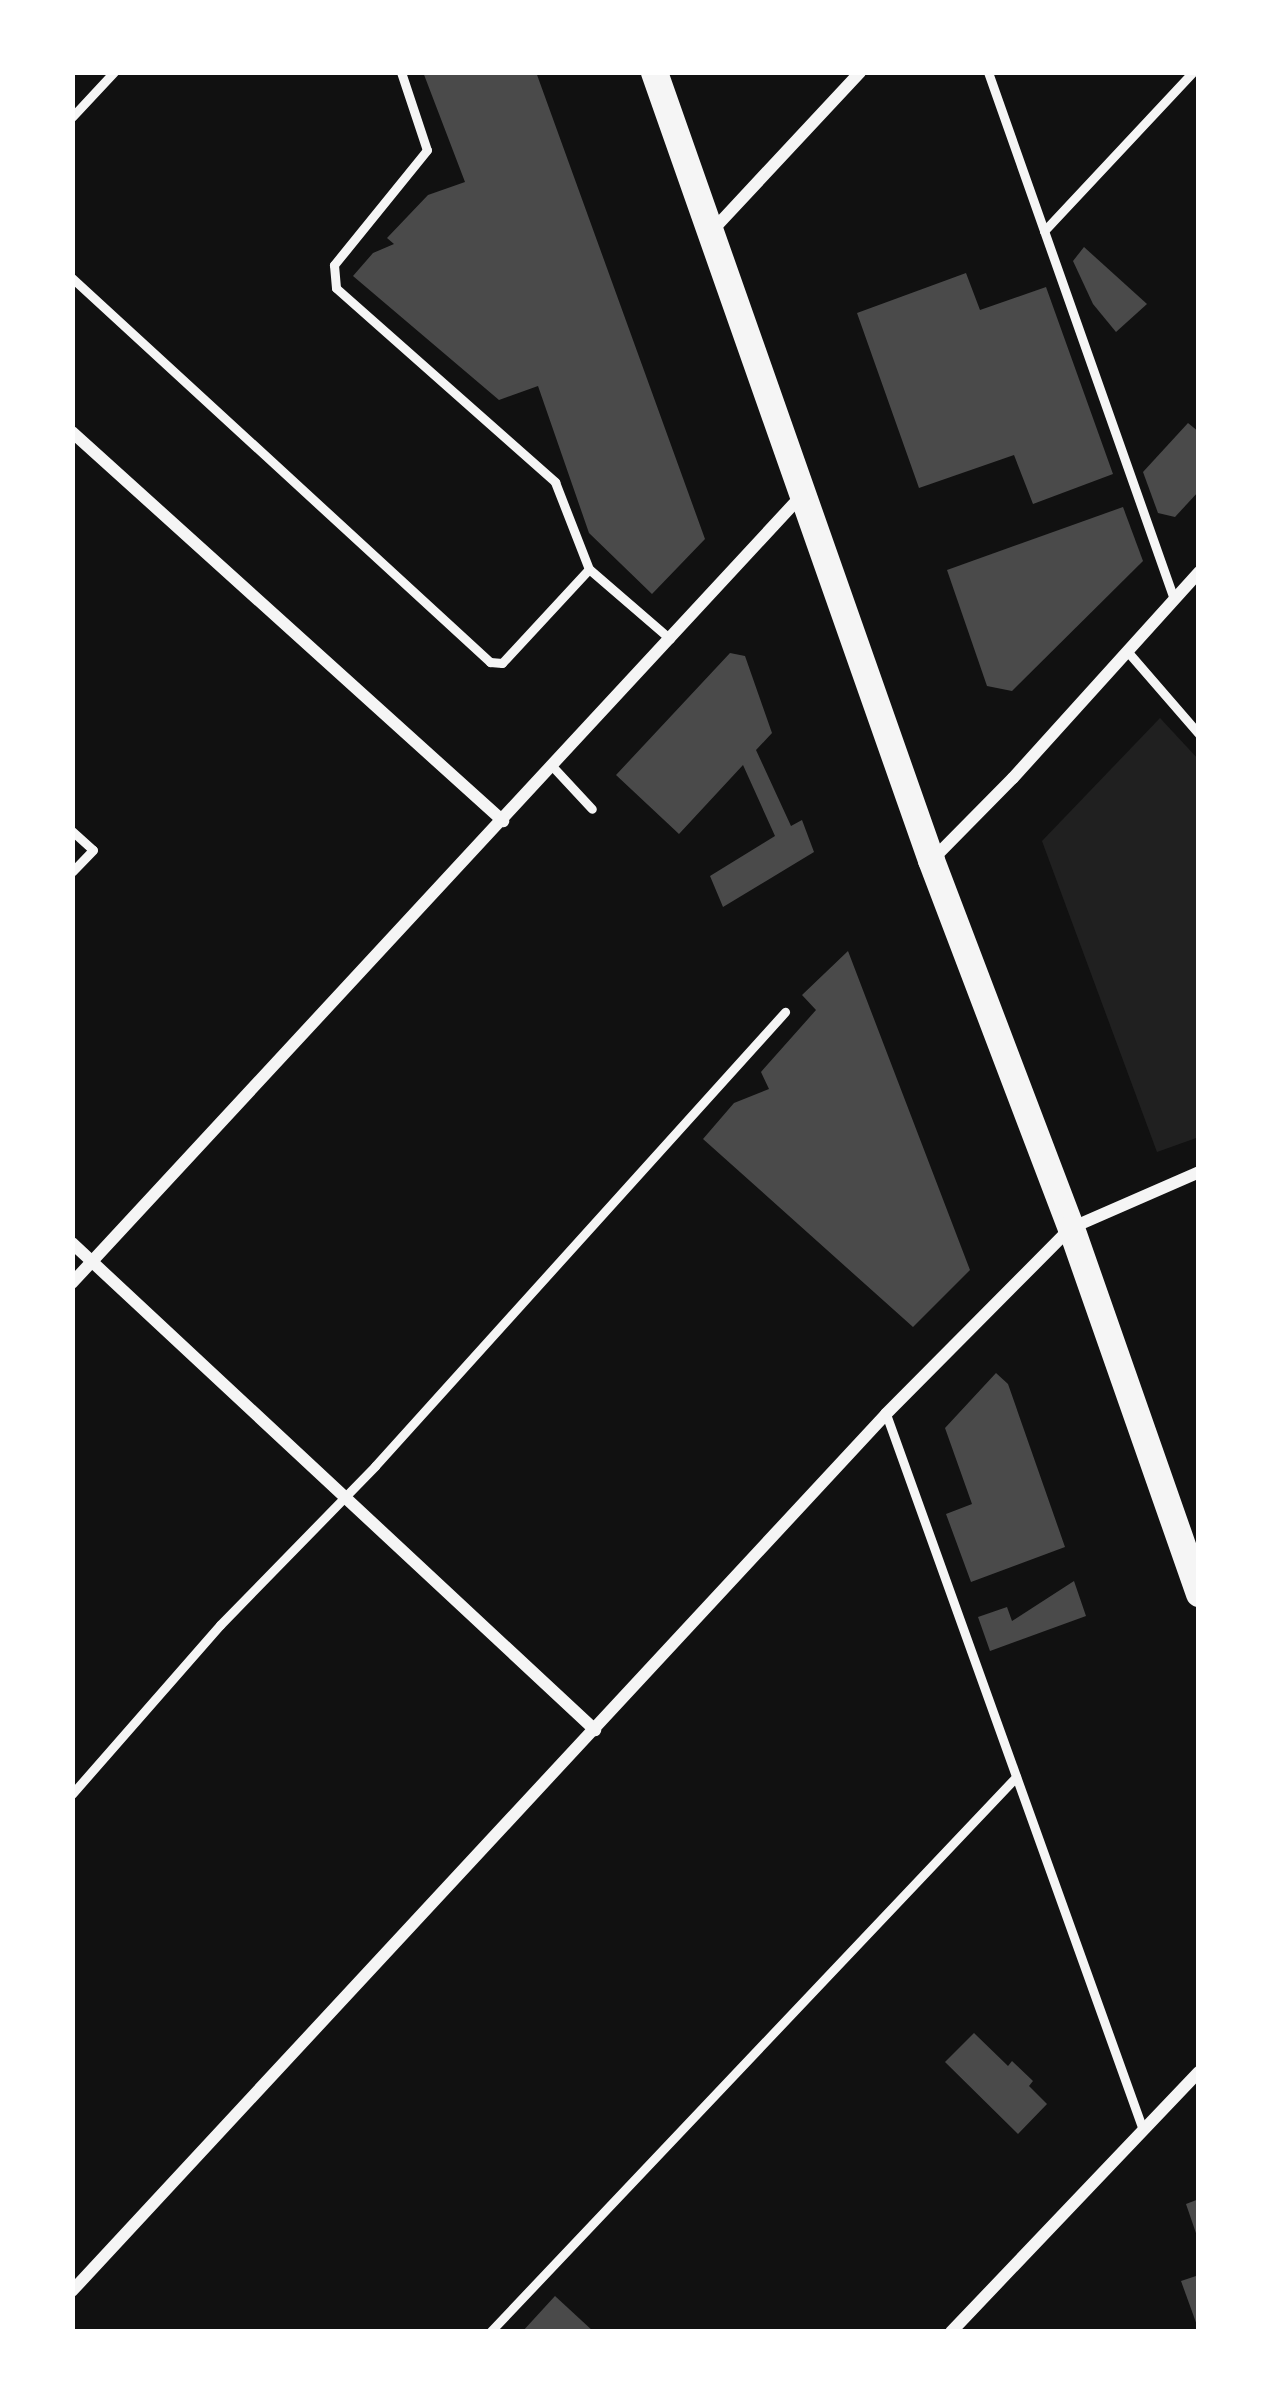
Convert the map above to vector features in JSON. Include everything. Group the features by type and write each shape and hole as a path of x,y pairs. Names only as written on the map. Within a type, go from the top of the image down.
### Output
{"main road":[{"path":"654,72 931,860 1071,1228 1199,1593"}],"street":[{"path":"710,233 860,72"},
{"path":"72,432 503,821"},
{"path":"72,1283 802,495"},
{"path":"931,860 1013,778 1199,572"},
{"path":"72,2291 886,1414 1071,1228 1199,1172"},
{"path":"72,1243 595,1730"},
{"path":"951,2332 1199,2072"}],"lane":[{"path":"72,117 114,72"},
{"path":"401,72 427,150 334,265 336,288 555,482 589,569 670,639"},
{"path":"988,72 1174,599"},
{"path":"1044,231 1193,72"},
{"path":"72,278 490,662 502,663 589,569"},
{"path":"1127,651 1199,734"},
{"path":"553,766 592,809"},
{"path":"72,831 92,850 72,872"},
{"path":"72,1794 220,1625 345,1496 785,1012"},
{"path":"886,1414 1143,2130"},
{"path":"490,2332 1016,1777"}],"shaded area":[{"path":"1160,718 1199,760 1199,1137 1157,1152 1042,841"}],"building":[{"path":"423,72 536,72 705,539 652,594 589,533 538,386 499,400 353,276 373,253 394,244 387,238 428,195 465,182"},
{"path":"1084,247 1147,304 1116,332 1093,304 1073,261"},
{"path":"966,273 980,310 1046,287 1113,474 1033,504 1014,455 919,488 857,313"},
{"path":"1188,423 1199,432 1199,491 1175,517 1158,513 1143,472"},
{"path":"1123,507 1143,561 1012,691 987,686 947,570"},
{"path":"730,653 745,656 772,733 756,750 791,826 802,820 814,852 723,907 710,876 775,836 743,765 679,834 616,775"},
{"path":"848,951 970,1270 913,1327 703,1139 734,1103 769,1089 761,1072 816,1010 802,995"},
{"path":"996,1373 1008,1384 1065,1547 971,1582 946,1514 972,1504 945,1428"},
{"path":"1074,1581 1086,1616 990,1651 978,1617 1007,1607 1012,1621"},
{"path":"974,2033 1008,2066 1012,2061 1033,2081 1029,2086 1047,2104 1018,2134 945,2062"},
{"path":"1199,2199 1199,2239 1198,2239 1186,2204"},
{"path":"1199,2275 1199,2328 1198,2328 1181,2281"},
{"path":"555,2296 594,2332 522,2332"}]}
